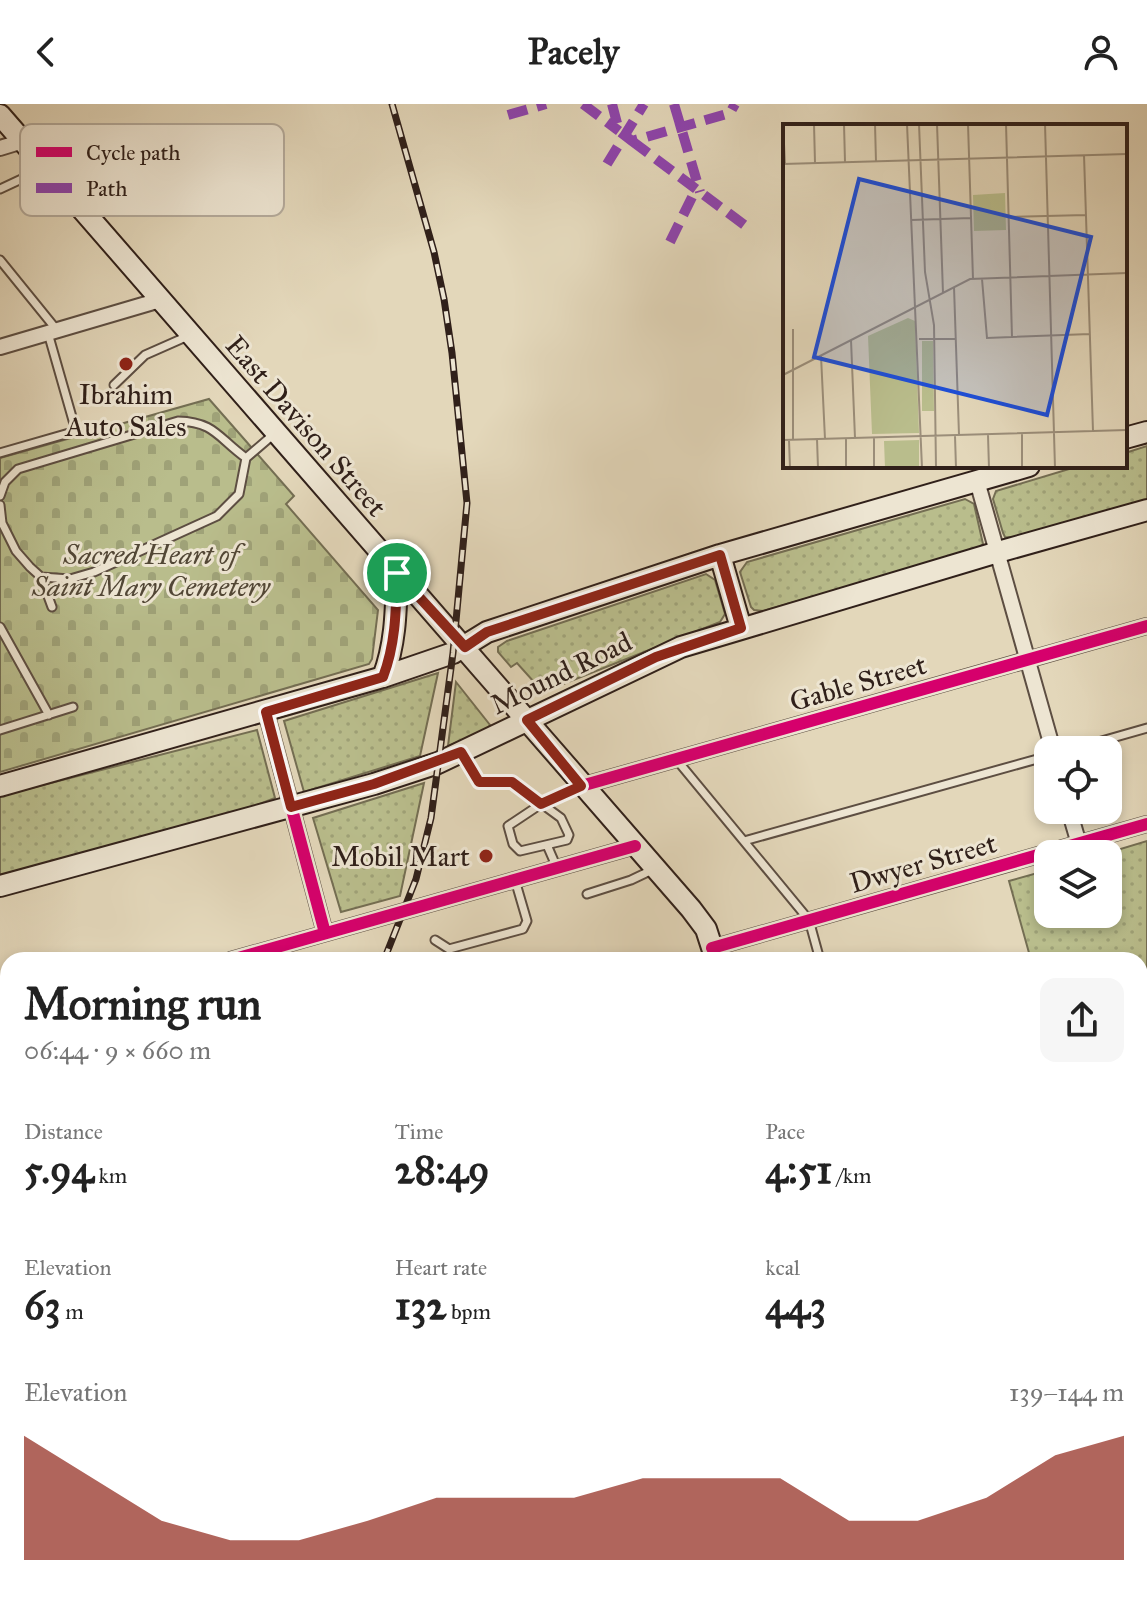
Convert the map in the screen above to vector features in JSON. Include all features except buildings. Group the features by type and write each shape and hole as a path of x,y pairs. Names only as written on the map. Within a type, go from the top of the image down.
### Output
{"main road":[{"name":"East Davison Street","path":"0,115 20,138"},
{"name":"East Davison Street","path":"87,216 699,919 706,929 713,952"},
{"path":"1127,437 1147,432"},
{"name":"Mound Road","path":"0,786 383,677 442,658 487,632 720,555 1022,468"},
{"name":"Mound Road","path":"0,886 233,825 374,784 461,752 656,657 741,628 1147,510"},
{"path":"720,555 741,628"},
{"path":"383,677 393,643 397,573"}],"street":[{"path":"0,148 20,142"},
{"path":"0,347 160,300"},
{"path":"977,481 1049,736"},
{"name":"Gable Street","path":"581,786 1147,626"},
{"path":"266,712 325,933"},
{"name":"Dwyer Street","path":"1093,840 1147,824"},
{"path":"259,952 635,846"},
{"name":"Dwyer Street","path":"720,952 809,920 1034,857"}],"lane":[{"path":"0,189 20,180"},
{"path":"0,260 53,332 76,431 0,453"},
{"path":"114,385 145,355 190,335"},
{"path":"0,496 5,482 18,469 178,421 211,427 246,458"},
{"path":"41,577 70,579 94,572 217,516 239,494 246,458 275,433"},
{"path":"0,505 2,523 16,551 41,577 52,607"},
{"path":"0,627 49,715"},
{"path":"0,730 73,707"},
{"path":"1119,736 1147,728"},
{"path":"461,752 479,782 512,782 541,804 561,818 569,835 567,840 520,851 513,844 508,826 541,804 581,786"},
{"path":"676,759 809,920 818,952"},
{"path":"744,841 1034,760"},
{"path":"547,845 557,868"},
{"path":"587,894 655,869"},
{"path":"435,940 449,949 523,929 527,921 515,880"}],"green space":[{"name":"Sacred Heart of Saint Mary Cemetery","path":"209,399 294,496 286,504 378,610 372,659 369,664 0,772 0,458"},
{"path":"1147,446 1147,500 1017,538 1005,537 993,499 996,491 1072,468 1127,468 1127,452"},
{"path":"965,499 974,504 983,544 976,550 763,611 751,607 740,572 747,562"},
{"path":"706,574 715,580 725,614 720,622 543,692 517,663 511,667 498,652 498,647 507,641"},
{"path":"438,673 420,756 304,792 284,721"},
{"path":"456,682 490,725 486,730 448,746"},
{"path":"257,730 275,798 216,821 0,879 0,796"},
{"path":"424,783 400,896 341,912 313,818"},
{"path":"1147,841 1147,952 1029,952 1009,881 1034,874 1034,928 1122,928 1122,849"}],"railway":[{"path":"387,952 416,879 431,818 453,653 467,503 444,299 434,252 392,104"}],"marked path":[{"path":"508,115 546,104"},
{"path":"583,104 619,131"},
{"path":"612,104 619,131 632,141 730,113 735,104"},
{"path":"607,164 644,104"},
{"path":"674,104 700,192"},
{"path":"632,141 751,230"},
{"path":"670,242 696,189"}],"cycle path":[{"path":"581,786 1147,626"},
{"path":"266,712 325,933"},
{"path":"712,948 1147,824"},
{"path":"259,952 635,846"}],"place":[{"name":"Ibrahim Auto Sales","path":"126,364"},
{"name":"Mobil Mart","path":"486,856"}],"route":[{"path":"720,555 741,628 656,657 527,720 581,786 541,804 512,782 479,782 461,752 374,784 291,807 266,712 383,677 391,656 395,630 397,573 465,647 487,632 720,555"}]}
